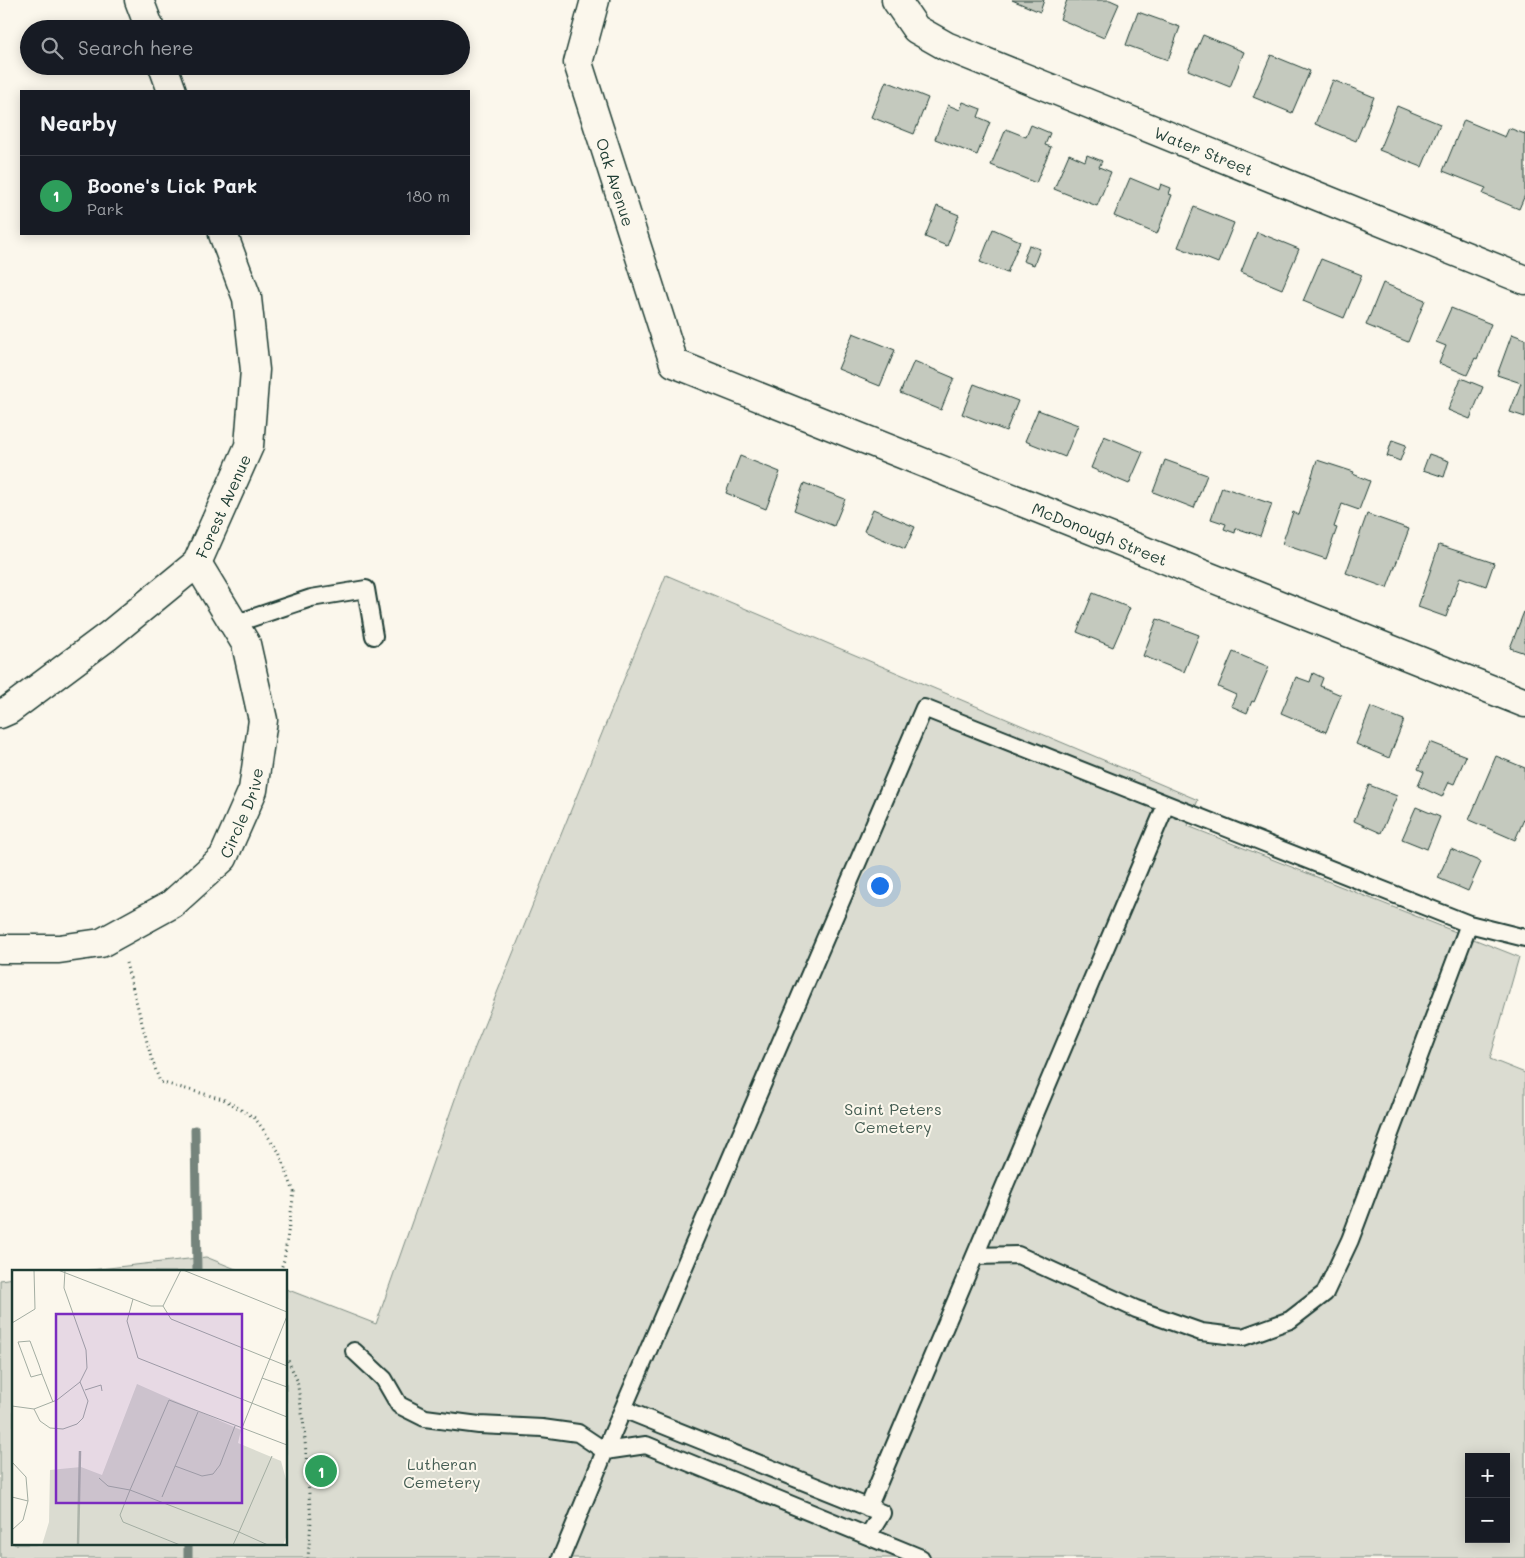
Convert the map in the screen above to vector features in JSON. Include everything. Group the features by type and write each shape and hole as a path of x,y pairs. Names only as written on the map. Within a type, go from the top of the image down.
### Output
{"street":[{"path":"139,0 147,20"},
{"name":"Oak Avenue","path":"595,0 578,63 674,362"},
{"name":"Water Street","path":"896,0 916,29 946,46 1525,280"},
{"path":"166,75 172,90"},
{"name":"Forest Avenue","path":"0,714 9,710 108,636 197,563 249,446 255,370 246,298 223,235"},
{"name":"McDonough Street","path":"674,362 1525,703"},
{"name":"Circle Drive","path":"0,949 59,949 101,943 172,904 223,858 253,790 263,720 246,644 197,563"}],"lane":[{"path":"234,624 311,598 366,589 374,636"},
{"path":"561,1558 604,1451 924,708 1469,924 1525,938"},
{"path":"868,1508 1166,805"},
{"path":"975,1256 1018,1255 1136,1309 1201,1332 1243,1337 1290,1320 1325,1293 1350,1240 1469,924"},
{"path":"354,1350 384,1379 399,1405 425,1418 479,1425 542,1428 578,1433 604,1451 646,1445 921,1558"},
{"path":"623,1409 882,1513 868,1536"}],"path":[{"path":"119,933 151,1057 160,1082 223,1099 255,1118 279,1152 294,1192 284,1260 281,1270"},
{"path":"288,1360 297,1380 304,1427 311,1521 308,1558"}],"green space":[{"name":"Saint Peters Cemetery","path":"666,575 1198,800 1188,826 1519,957 1490,1059 1525,1073 1525,1558 0,1558 0,1280 12,1278 12,1546 288,1546 288,1290 376,1324 461,1082"},
{"path":"206,1257 238,1270 91,1270"}],"building":[{"path":"1012,0 1044,0 1040,12"},
{"path":"1067,0 1110,0 1119,4 1104,38 1060,19"},
{"path":"1138,12 1180,27 1168,60 1126,45"},
{"path":"1203,35 1244,52 1230,87 1188,70"},
{"path":"1271,55 1310,71 1292,113 1253,97"},
{"path":"1333,80 1374,97 1356,141 1315,124"},
{"path":"886,81 928,98 914,134 871,117"},
{"path":"963,102 981,109 978,117 990,122 977,155 935,139 948,105 960,110"},
{"path":"1397,106 1440,124 1422,167 1379,150"},
{"path":"1464,120 1505,137 1509,128 1525,134 1525,195 1519,209 1483,194 1486,188 1443,171"},
{"path":"1031,125 1050,133 1045,145 1051,147 1036,183 991,165 1006,129 1026,137"},
{"path":"1069,154 1085,161 1087,155 1102,161 1099,167 1111,172 1097,206 1054,189"},
{"path":"1130,178 1159,190 1161,184 1171,188 1169,194 1172,195 1157,234 1114,216"},
{"path":"937,206 959,215 947,246 925,237"},
{"path":"1194,207 1234,223 1218,263 1178,247"},
{"path":"993,229 1020,241 1007,273 980,262"},
{"path":"1257,232 1299,249 1282,289 1241,272"},
{"path":"1029,245 1040,249 1034,265 1023,261"},
{"path":"1321,259 1362,275 1344,318 1303,301"},
{"path":"1383,283 1425,300 1408,342 1366,325"},
{"path":"1451,308 1491,324 1477,359 1475,358 1467,375 1439,363 1446,346 1436,342"},
{"path":"853,333 895,350 880,386 838,369"},
{"path":"1512,334 1525,339 1525,417 1510,412 1521,383 1497,375"},
{"path":"914,361 954,378 941,410 900,393"},
{"path":"1461,378 1483,387 1470,419 1448,410"},
{"path":"974,384 1018,401 1006,431 962,414"},
{"path":"1038,410 1078,425 1065,457 1025,441"},
{"path":"1104,436 1143,452 1129,484 1091,468"},
{"path":"1392,440 1406,445 1400,461 1387,456"},
{"path":"1429,454 1449,461 1444,477 1423,470"},
{"path":"740,456 780,472 766,509 726,493"},
{"path":"1165,460 1207,475 1194,508 1153,492"},
{"path":"1317,460 1354,472 1353,474 1370,481 1359,510 1342,504 1334,527 1337,528 1326,559 1282,544 1293,512 1299,515"},
{"path":"804,483 845,499 834,526 794,510"},
{"path":"1222,487 1272,504 1260,536 1236,528 1235,533 1224,529 1226,524 1211,519"},
{"path":"873,509 915,527 905,549 864,531"},
{"path":"1367,514 1409,529 1387,588 1346,573"},
{"path":"1439,545 1494,563 1486,586 1460,577 1446,617 1418,607"},
{"path":"1093,593 1130,608 1113,647 1077,632"},
{"path":"1525,609 1525,653 1510,648"},
{"path":"1157,619 1199,635 1184,672 1143,656"},
{"path":"1233,652 1269,667 1254,702 1252,701 1247,713 1231,706 1236,695 1218,687"},
{"path":"1313,673 1323,678 1320,686 1341,695 1326,732 1281,713 1296,677 1310,682"},
{"path":"1371,707 1404,720 1389,758 1356,744"},
{"path":"1430,742 1466,756 1454,784 1449,782 1442,797 1418,786 1424,772 1418,769"},
{"path":"1496,756 1525,768 1525,817 1515,840 1469,820"},
{"path":"1369,785 1397,796 1381,833 1354,821"},
{"path":"1416,807 1440,817 1427,849 1402,839"},
{"path":"1451,849 1481,862 1468,891 1438,878"}],"waterway":[{"path":"195,1130 197,1270"},
{"path":"188,1546 188,1558"}],"place":[{"name":"Boone's Lick Park","path":"321,1471"}],"park label":[{"name":"Lutheran Cemetery","path":"442,1472"}]}
